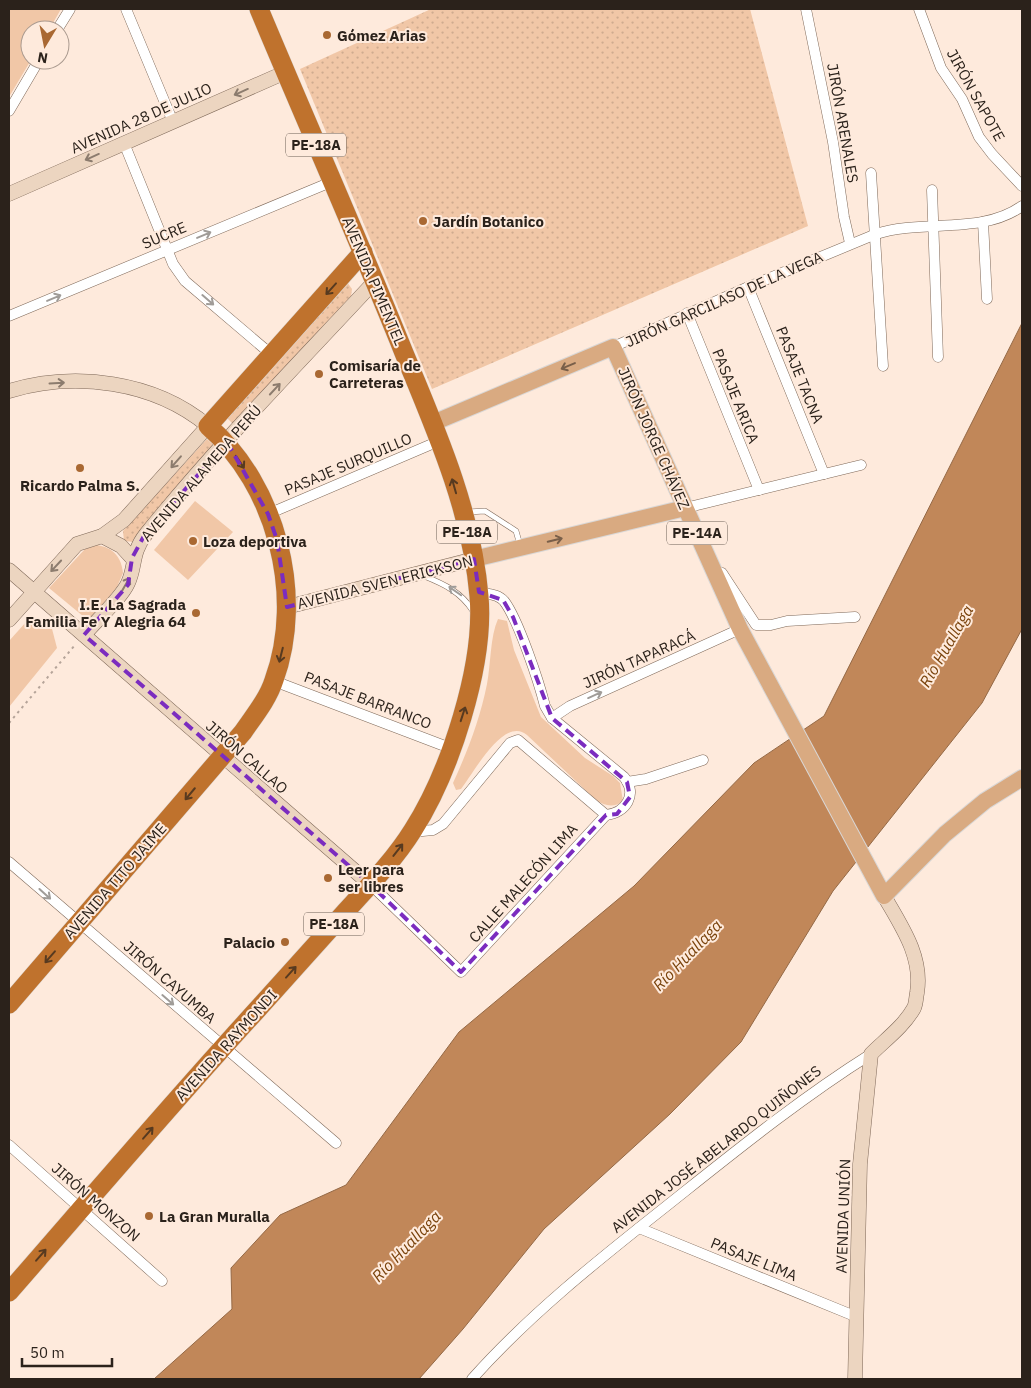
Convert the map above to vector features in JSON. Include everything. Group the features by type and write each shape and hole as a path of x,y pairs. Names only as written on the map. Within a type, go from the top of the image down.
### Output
{"highway":[{"name":"AVENIDA PIMENTEL","path":"259,9 363,252 433,423 462,513 474,559 479,592 480,621 474,668 464,710 434,792"},
{"name":"AVENIDA ALAMEDA PERÚ","path":"208,426 363,252"},
{"name":"AVENIDA TITO JAIME","path":"9,1004 221,757 263,704 274,681 284,642 287,607 277,540 268,514 246,471 227,442 208,426"},
{"name":"AVENIDA RAYMONDI","path":"9,1292 223,1047 371,885 412,832 434,792"}],"main road":[{"name":"JIRÓN GARCILASO DE LA VEGA","path":"433,423 613,347"},
{"name":"JIRÓN JORGE CHÁVEZ","path":"613,347 740,629 884,896"},
{"name":"AVENIDA SVEN ERICKSON","path":"474,559 685,508"},
{"path":"884,896 945,834 985,801 1022,778"}],"street":[{"path":"63,20 70,9"},
{"path":"126,9 173,122"},
{"name":"JIRÓN ARENALES","path":"806,9 833,142 850,244"},
{"name":"JIRÓN SAPOTE","path":"919,9 941,68 962,99 979,137 1022,186"},
{"path":"9,111 33,70"},
{"name":"AVENIDA 28 DE JULIO","path":"9,194 286,72"},
{"path":"124,144 173,264 186,281 272,355"},
{"path":"871,173 883,366"},
{"name":"SUCRE","path":"9,316 332,182"},
{"path":"932,190 938,357"},
{"name":"JIRÓN GARCILASO DE LA VEGA","path":"613,347 687,313 876,234 893,229 983,222 1000,218 1022,206"},
{"path":"983,222 987,299"},
{"name":"AVENIDA ALAMEDA PERÚ","path":"84,635 128,585 132,573 132,558 144,536 227,442 375,281"},
{"name":"PASAJE TACNA","path":"748,287 824,474"},
{"name":"PASAJE ARICA","path":"687,313 758,490"},
{"path":"9,391 54,382 120,384 179,406 208,426"},
{"name":"AVENIDA ALAMEDA PERÚ","path":"9,620 77,544 102,536 124,520 208,426"},
{"name":"PASAJE SURQUILLO","path":"268,514 439,441"},
{"name":"AVENIDA SVEN ERICKSON","path":"685,508 861,465"},
{"path":"102,536 121,546 132,558"},
{"path":"700,541 756,625 772,625 787,621 854,618"},
{"name":"AVENIDA SVEN ERICKSON","path":"287,607 474,559"},
{"name":"JIRÓN CALLAO","path":"9,570 221,757 371,885 461,972"},
{"path":"412,832 433,830 443,824 510,743 518,740 606,815 616,814 627,806 630,788 628,782 552,718 545,706 513,617 503,600 494,595 479,592"},
{"name":"JIRÓN TAPARACÁ","path":"552,718 570,706 740,629"},
{"name":"PASAJE BARRANCO","path":"274,681 450,748"},
{"path":"628,782 646,779 703,760"},
{"name":"CALLE MALECÓN LIMA","path":"461,972 606,815"},
{"name":"JIRÓN CAYUMBA","path":"9,862 79,924 336,1142"},
{"name":"AVENIDA JOSÉ ABELARDO QUIÑONES","path":"472,1379 545,1306 639,1228 774,1120 821,1086 871,1054 901,1025 914,1007 918,984 917,960 884,896"},
{"name":"AVENIDA UNIÓN","path":"855,1379 860,1164 871,1054"},
{"name":"JIRÓN MONZON","path":"9,1145 162,1281"},
{"name":"PASAJE LIMA","path":"639,1228 857,1317"}],"lane":[{"path":"462,513 477,510 485,511 516,531 520,548"},
{"path":"419,573 454,590 466,600 480,621"}],"path":[{"path":"9,723 84,635"}],"highlighted area":[{"path":"227,442 268,514 277,540 287,607 474,559 479,592 503,600 513,617 552,718 627,782 630,797 617,814 606,815 461,972 371,885 84,635 128,585 132,558 144,536"}],"shaded area":[{"path":"9,9 61,9 55,20 20,20 20,70 25,70 9,97"},
{"path":"431,9 750,9 808,226 432,389 300,69"},
{"path":"347,282 352,289 351,296 239,420 233,424 228,419 229,412"},
{"path":"207,439 214,445 134,542 124,541 123,531"},
{"name":"Loza deportiva","path":"195,501 233,532 188,580 154,550"},
{"path":"97,545 108,548 116,554 123,573 117,587 89,621 49,588 85,549"},
{"path":"498,619 507,621 514,650 541,717 585,758 613,776 620,783 623,801 616,805 610,805 596,800 527,735 518,731 509,733 499,739 481,760 461,789 456,790 453,783 464,759 481,710 488,676 493,634"},
{"path":"27,621 51,625 57,648 9,707 9,641"}],"water":[{"name":"Río Huallaga","path":"1022,323 1022,629 982,703 833,891 741,1042 670,1114 544,1229 463,1329 419,1379 154,1379 232,1309 231,1268 280,1215 346,1185 459,1032 634,886 754,763 824,716"}],"place":[{"name":"Gómez Arias","path":"327,35"},
{"name":"Jardín Botanico","path":"423,221"},
{"name":"Comisaría de Carreteras","path":"319,374"},
{"name":"Ricardo Palma S.","path":"80,468"},
{"name":"Loza deportiva","path":"193,541"},
{"name":"I.E. La Sagrada Familia Fe Y Alegria 64","path":"196,613"},
{"name":"Leer para ser libres","path":"328,878"},
{"name":"Palacio","path":"285,942"},
{"name":"La Gran Muralla","path":"149,1216"}]}
